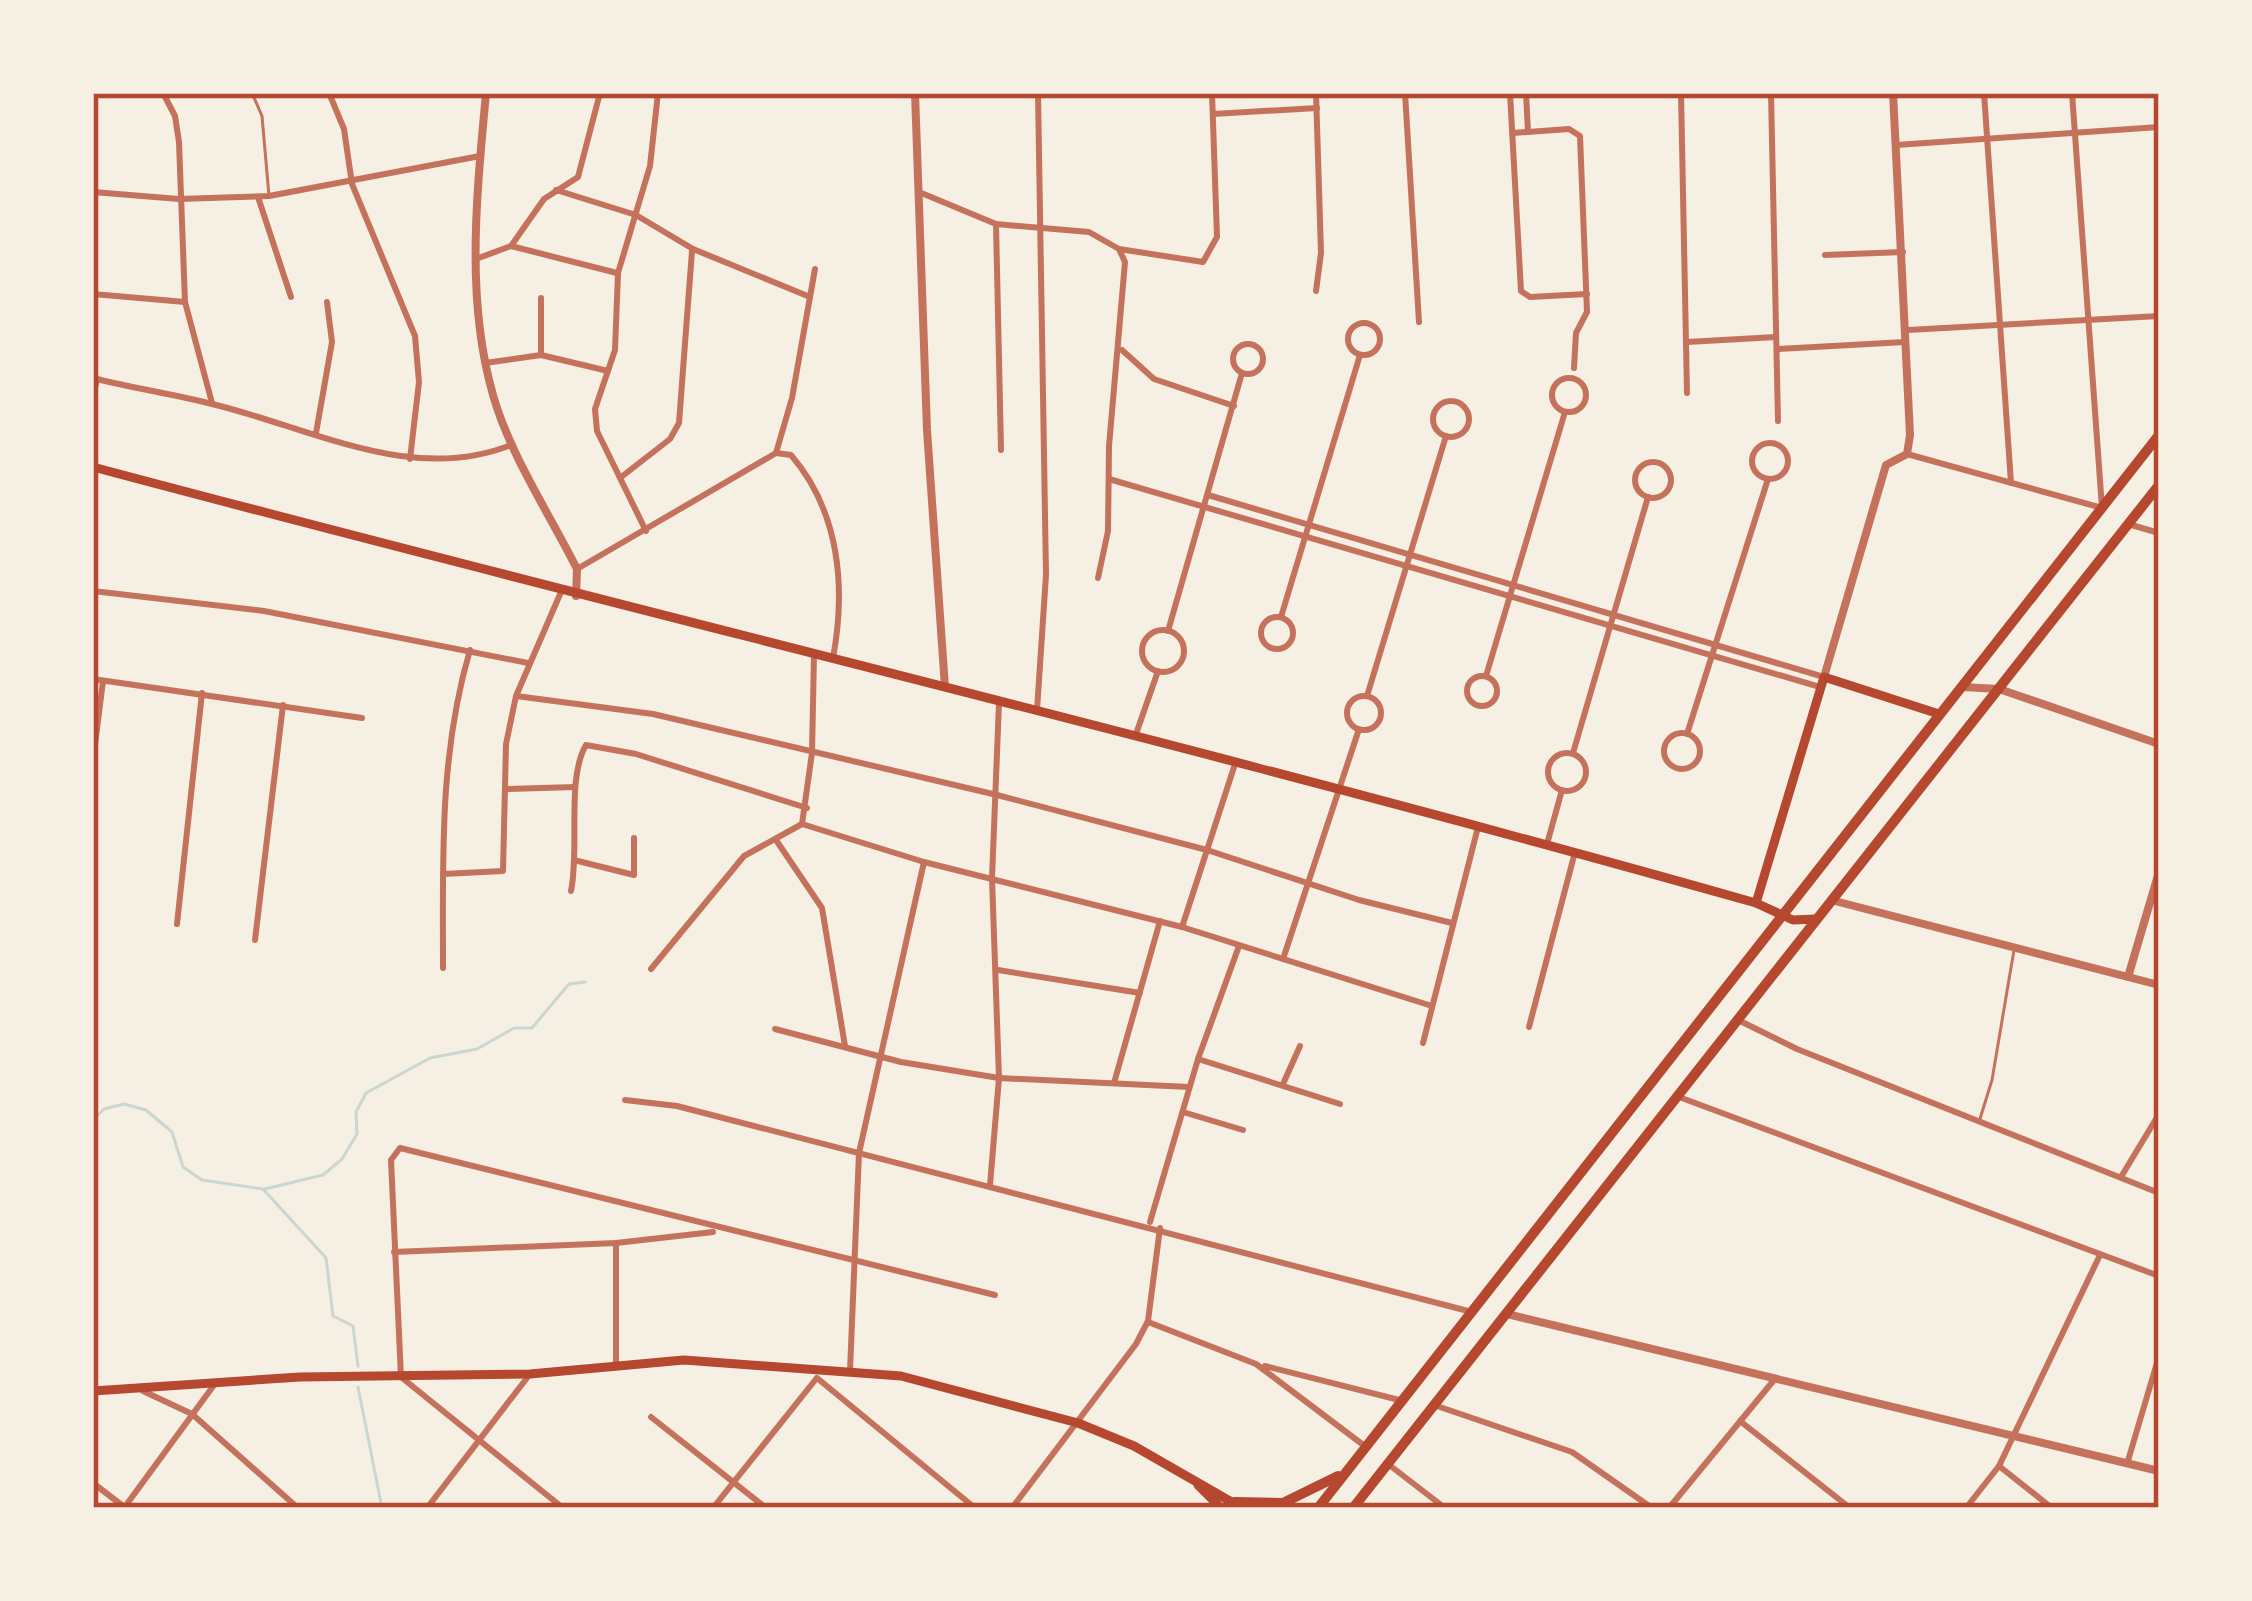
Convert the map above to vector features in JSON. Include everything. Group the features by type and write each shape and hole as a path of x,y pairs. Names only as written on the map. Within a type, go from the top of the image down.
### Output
{"main road":[{"path":"1318,1508 2159,435"},
{"path":"93,466 576,596 1136,734 1756,903 1781,917 1816,919"},
{"path":"1353,1508 2159,485"},
{"path":"1756,903 1822,682 1939,714"},
{"path":"93,1391 143,1391 216,1382 530,1374 701,1360 817,1373 850,1371 957,1387 1078,1423 1180,1471 1238,1505 1283,1503 1346,1472"},
{"path":"1180,1471 1221,1508"}],"street":[{"path":"163,93 177,129 185,302 212,404"},
{"path":"329,93 344,129 352,184 415,336 419,382 410,459"},
{"path":"486,93 476,259 485,363 514,443 577,569 576,596"},
{"path":"476,259 511,246 556,190 578,177 600,93"},
{"path":"646,531 595,420 617,330 618,273 650,166 658,93"},
{"path":"915,93 927,430 945,687"},
{"path":"1037,710 1046,574 1038,93"},
{"path":"919,192 996,224 1098,233 1119,249 1185,263 1203,262 1211,254 1217,226 1212,93"},
{"path":"1316,93 1321,253 1316,291"},
{"path":"1405,93 1419,322"},
{"path":"1510,93 1521,291 1529,297 1587,294"},
{"path":"1526,93 1528,132"},
{"path":"1681,93 1687,393"},
{"path":"1772,93 1778,422"},
{"path":"1893,93 1909,341 1907,454"},
{"path":"1984,93 2012,483"},
{"path":"1822,682 1886,465 1907,454 2102,508 2072,93"},
{"path":"1214,114 1317,108"},
{"path":"1896,145 2159,127"},
{"path":"1513,133 1580,134 1587,294 1586,317 1575,336 1574,368"},
{"path":"93,153 93,164"},
{"path":"93,192 179,199 269,196 352,184 480,156"},
{"path":"556,190 636,215 693,249 810,297"},
{"path":"258,196 292,297"},
{"path":"996,224 1001,450"},
{"path":"511,246 618,273"},
{"path":"620,478 670,439 679,423 693,249"},
{"path":"1098,578 1108,531 1120,347 1125,262 1119,249"},
{"path":"1825,255 1903,252"},
{"path":"776,453 815,268"},
{"path":"93,294 185,302"},
{"path":"541,298 541,355"},
{"path":"316,433 332,342 327,302"},
{"path":"1908,330 2159,316"},
{"path":"1281,617 1360,355 1379,346 1380,335 1369,323 1354,326 1348,334 1351,350 1360,355"},
{"path":"1687,342 1776,337"},
{"path":"1777,349 1909,341"},
{"path":"1168,631 1242,373 1233,356 1242,345 1252,344 1261,350 1262,364 1252,374 1242,373"},
{"path":"1120,347 1142,373"},
{"path":"485,363 541,355 608,371"},
{"path":"1117,372 1142,373 1234,406"},
{"path":"1571,378 1581,383 1586,398 1580,408 1565,412 1552,395 1556,384 1571,378"},
{"path":"93,396 95,379 212,404 410,459 449,462 514,443"},
{"path":"1367,696 1446,436 1467,426 1468,414 1456,401 1439,405 1433,415 1437,430 1446,436"},
{"path":"1486,676 1565,412"},
{"path":"1687,734 1768,479 1787,466 1784,449 1774,443 1762,444 1751,458 1757,474 1768,479"},
{"path":"577,569 776,453 791,455 808,483 841,572 842,608 833,660"},
{"path":"1658,463 1670,474 1670,485 1659,497 1648,497 1635,478 1645,464 1658,463"},
{"path":"1109,479 1713,655 1822,682"},
{"path":"1208,495 1716,645 1822,682"},
{"path":"1573,754 1648,497"},
{"path":"2128,524 2159,533"},
{"path":"93,591 264,611 528,662"},
{"path":"443,874 488,875 501,873 504,867 506,744 528,662 561,592"},
{"path":"1281,617 1294,634 1285,647 1274,649 1262,639 1262,629 1271,618 1281,617"},
{"path":"1168,631 1180,639 1184,652 1178,665 1158,671 1144,659 1143,646 1149,635 1168,631"},
{"path":"443,968 448,737 470,650"},
{"path":"651,969 718,881 755,846 802,824 812,753 814,655"},
{"path":"1136,734 1158,671"},
{"path":"1486,676 1495,682 1496,697 1479,706 1470,701 1467,687 1472,679 1486,676"},
{"path":"93,761 98,680 362,718"},
{"path":"1960,687 1999,689 2159,744"},
{"path":"177,924 202,693"},
{"path":"516,696 653,714 997,795 1452,922"},
{"path":"1367,696 1376,701 1382,715 1374,728 1359,729 1349,721 1348,709 1355,699 1367,696"},
{"path":"991,1185 999,1078 992,878 1000,700"},
{"path":"255,940 283,705"},
{"path":"1283,959 1359,729"},
{"path":"1687,734 1696,740 1699,757 1692,766 1676,769 1664,749 1669,738 1687,734"},
{"path":"571,891 578,861 576,787 586,745 636,754 807,808"},
{"path":"1561,753 1573,754 1583,761 1586,774 1580,785 1562,790 1549,778 1548,766 1561,753"},
{"path":"1181,927 1236,761"},
{"path":"507,789 576,787"},
{"path":"1547,844 1562,790"},
{"path":"802,824 924,862 1181,927 1432,1006"},
{"path":"1423,1043 1478,826"},
{"path":"578,861 628,875 635,872 634,838"},
{"path":"776,840 822,908 845,1046"},
{"path":"1529,1028 1575,852"},
{"path":"850,1371 859,1153 924,862"},
{"path":"2128,977 2159,872"},
{"path":"1831,900 2159,985"},
{"path":"1114,1083 1160,921"},
{"path":"1149,1224 1198,1059 1239,946"},
{"path":"998,970 1140,993"},
{"path":"1736,1019 1979,1123 2159,1193"},
{"path":"775,1029 881,1057 999,1078 1189,1087"},
{"path":"1283,1084 1300,1046"},
{"path":"1198,1059 1340,1104"},
{"path":"1676,1096 2159,1276"},
{"path":"625,1100 677,1106 1149,1224 1472,1312"},
{"path":"1182,1112 1243,1130"},
{"path":"2121,1177 2159,1114"},
{"path":"563,1508 478,1444 401,1377 392,1160 400,1148 718,1231 853,1257 995,1295"},
{"path":"1012,1508 1148,1322 1160,1228"},
{"path":"394,1252 616,1243 718,1231"},
{"path":"616,1243 616,1367"},
{"path":"1966,1508 1999,1466 2008,1438 2100,1256"},
{"path":"1506,1313 2159,1471"},
{"path":"1148,1322 1256,1364 1402,1401"},
{"path":"2127,1464 2159,1356"},
{"path":"1256,1364 1366,1447"},
{"path":"713,1508 817,1373 975,1508"},
{"path":"427,1508 530,1374"},
{"path":"1669,1508 1774,1380"},
{"path":"93,1483 124,1508 216,1382"},
{"path":"143,1391 192,1414 298,1508"},
{"path":"1434,1405 1572,1452 1652,1508"},
{"path":"651,1417 766,1508"},
{"path":"1740,1421 1850,1508"},
{"path":"1388,1464 1445,1508"},
{"path":"1999,1466 2052,1508"}],"lane":[{"path":"253,93 262,116 269,196"},
{"path":"1979,1123 1992,1080 2014,948"}],"waterway":[{"path":"265,1189 323,1175 342,1159 357,1134 356,1112 366,1093 430,1058 477,1049 514,1028 532,1028 569,984 585,982"},
{"path":"93,1120 104,1109 124,1104 146,1110 172,1132 183,1167 202,1180 263,1189 326,1258 333,1316 353,1326 358,1366"},
{"path":"358,1387 382,1508"}]}
